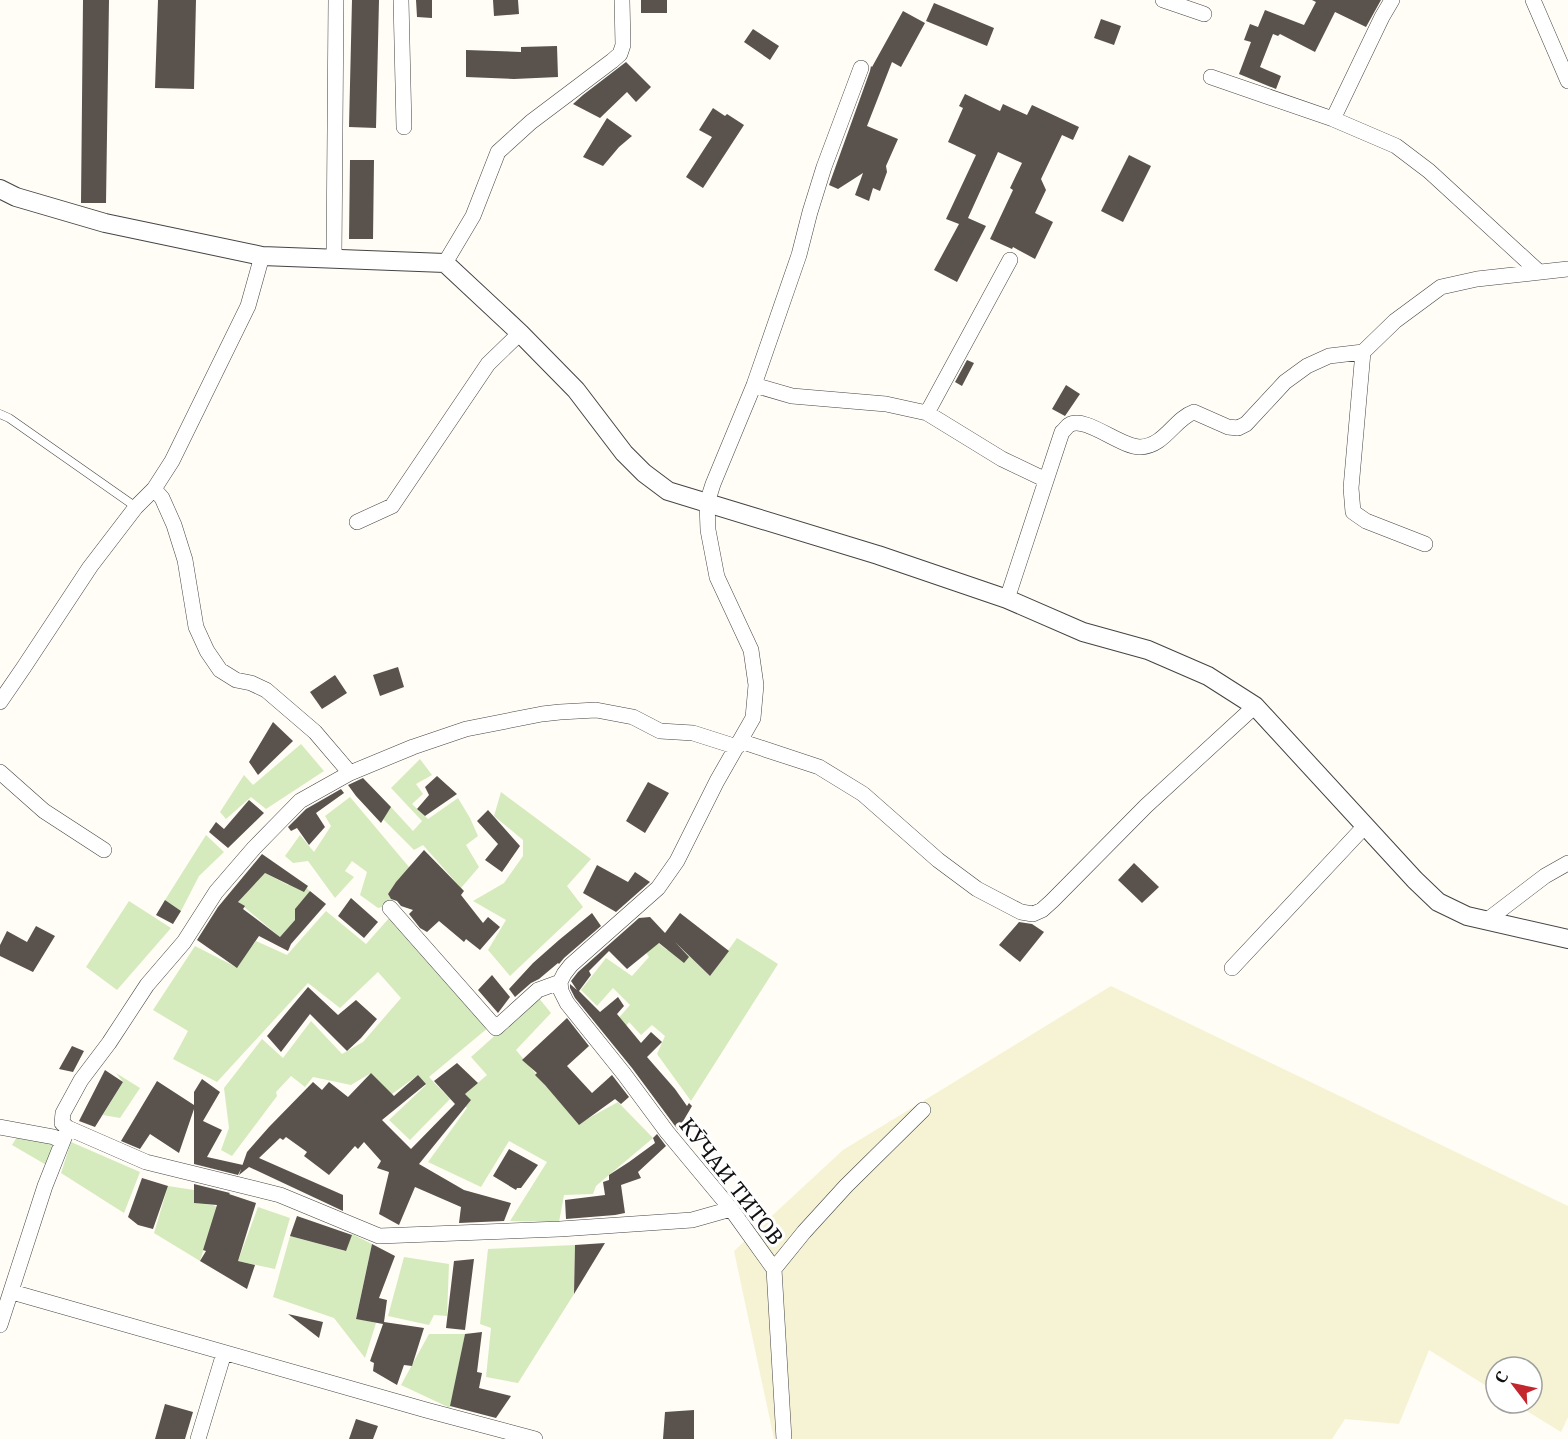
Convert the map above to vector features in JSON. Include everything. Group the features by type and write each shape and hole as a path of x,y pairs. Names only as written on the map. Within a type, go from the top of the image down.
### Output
{"street":[{"path":"334,259 336,0"},
{"path":"401,0 404,127"},
{"path":"445,263 472,216 498,152 531,122 620,54 623,45 622,0"},
{"path":"1163,0 1204,14"},
{"path":"1333,119 1392,0"},
{"path":"1533,0 1568,81"},
{"path":"390,908 496,1028 538,990 560,982 571,965 658,888 676,861 753,718 756,685 751,650 717,577 708,530 707,503 754,386 799,255 824,167 861,68"},
{"path":"1211,77 1333,119 1396,146 1421,165 1539,272"},
{"path":"0,189 105,223 262,256 445,263 520,333 576,390 624,453 644,473 669,491 866,552 1007,599 1083,632 1148,651 1208,676 1255,706 1438,902 1467,916 1568,939"},
{"path":"0,702 90,567 136,507 154,489 172,461 248,306 262,256"},
{"path":"927,413 1010,260"},
{"path":"1007,599 1062,432 1070,425 1080,423 1138,447 1165,437 1188,414 1194,412 1228,427 1238,428 1246,424 1285,382 1307,366 1329,356 1363,352 1395,321 1441,287 1477,279 1568,269"},
{"path":"357,522 392,506 488,364 520,333"},
{"path":"1363,352 1351,488 1353,512 1366,521 1425,544"},
{"path":"754,386 792,396 886,404 927,413 1002,459 1046,480"},
{"path":"154,489 162,498 174,525 185,560 196,627 207,651 220,669 236,680 251,683 266,690 315,732 350,773"},
{"path":"0,1325 45,1186 65,1135 62,1123 63,1113 81,1080 110,1043 147,985 184,942 216,892 254,848 300,801 350,773 413,747 466,729 560,712 596,710 633,717 660,730 693,733 819,767 863,794 938,860 977,889 1022,912 1033,914 1052,901 1146,806 1255,706"},
{"path":"0,772 44,811 104,850"},
{"path":"1232,968 1365,826"},
{"path":"1486,921 1545,876 1568,863"},
{"name":"КӮЧАИ ТИТОВ","path":"560,982 561,991 567,1003 667,1132 731,1209 774,1269 784,1439"},
{"path":"774,1269 846,1186 923,1110"},
{"path":"0,1127 54,1137 65,1135 146,1162 280,1195 379,1236 560,1229 680,1221 731,1209"},
{"path":"12,1292 535,1439"},
{"path":"198,1439 224,1353"}],"lane":[{"path":"0,414 136,507"}],"shaded area":[{"path":"1111,986 1568,1206 1568,1417 1561,1432 1533,1415 1544,1415 1544,1355 1484,1355 1484,1384 1429,1350 1399,1424 1345,1419 1332,1439 774,1439 734,1251 843,1150"}],"green space":[{"path":"301,744 324,771 266,809 251,797 226,819 220,812 244,775 253,785"},
{"path":"420,759 432,775 416,784 423,794 412,804 428,819 458,798 478,836 466,845 479,867 461,888 423,845 414,850 383,819 391,807 413,831 422,821 391,788"},
{"path":"501,792 591,859 567,886 583,907 510,976 488,950 506,920 473,901 504,883 523,856 523,840 494,816"},
{"path":"350,797 409,867 445,904 409,890 400,877 388,894 395,904 378,908 360,895 367,872 352,861 345,871 354,877 335,898 308,861 293,863 285,856 300,835 314,852 331,826 325,816"},
{"path":"206,835 224,852 199,876 181,911 165,900"},
{"path":"265,873 288,885 296,878 310,891 295,920 280,937 238,902"},
{"path":"129,901 171,928 117,990 86,967"},
{"path":"326,911 366,944 390,917 489,1027 429,1077 450,1099 410,1140 389,1120 426,1085 418,1075 373,1108 381,1084 371,1073 351,1085 313,1077 305,1087 291,1076 276,1092 277,1096 232,1156 221,1150 229,1128 224,1088 262,1039 283,1058 311,1021 342,1054 363,1042 401,998 378,972 340,1008 308,983 217,1082 173,1059 188,1031 153,1010 195,946 236,967 256,941 287,955"},
{"path":"649,936 667,950 675,942 710,976 737,938 778,964 691,1101 657,1054 665,1036 652,1025 641,1035 629,1022 623,1030 616,1021 630,1005 613,988 597,1006 581,990 606,958 632,976 649,957 641,945"},
{"path":"538,997 551,1013 516,1050 578,1124 618,1102 653,1138 596,1186 593,1194 564,1195 559,1222 510,1221 547,1162 509,1141 481,1187 428,1162 467,1108 458,1100 487,1075 471,1057"},
{"path":"116,1073 140,1088 120,1118 103,1115 123,1082"},
{"path":"18,1135 68,1135 55,1170 12,1145"},
{"path":"71,1142 140,1172 124,1213 61,1173"},
{"path":"168,1186 194,1190 195,1203 217,1207 200,1261 154,1233"},
{"path":"258,1207 290,1218 275,1269 238,1261"},
{"path":"352,1234 372,1244 356,1318 376,1323 365,1358 334,1318 273,1297 290,1236 345,1251"},
{"path":"575,1245 574,1294 518,1383 486,1377 491,1328 480,1324 488,1249"},
{"path":"404,1257 449,1264 447,1316 434,1315 429,1325 388,1316"},
{"path":"429,1334 465,1334 450,1408 401,1385"}],"building":[{"path":"83,0 109,0 106,203 81,203"},
{"path":"158,0 196,0 194,89 155,88"},
{"path":"352,0 379,0 376,128 349,127"},
{"path":"416,0 432,0 432,18 417,17"},
{"path":"493,0 518,0 519,14 494,16"},
{"path":"641,0 667,0 667,13 641,13"},
{"path":"1312,0 1381,0 1366,27 1335,12 1315,52 1280,34 1278,36 1273,34 1260,67 1281,76 1276,89 1239,74 1251,42 1244,40 1250,24 1258,27 1265,10 1304,25 1316,2"},
{"path":"934,3 994,28 987,46 926,21"},
{"path":"903,11 925,23 901,67 892,62 867,126 898,139 886,166 887,172 880,191 873,188 869,201 855,195 863,173 838,189 829,185 871,66"},
{"path":"1101,19 1121,26 1114,45 1094,38"},
{"path":"753,29 779,46 770,60 744,42"},
{"path":"557,46 558,77 514,79 466,77 466,50 521,52 521,47"},
{"path":"626,62 651,87 636,102 627,92 600,118 573,104 583,95"},
{"path":"965,94 1000,111 1003,104 1027,115 1032,105 1079,127 1073,140 1062,135 1041,179 1046,190 1035,213 1053,222 1035,259 1013,247 1012,249 990,239 1013,190 1010,188 1022,163 998,152 968,218 986,226 957,282 934,270 959,224 946,219 976,155 948,142 963,108 959,106"},
{"path":"713,108 744,125 703,188 686,177 712,137 699,130"},
{"path":"607,118 632,136 603,166 583,157"},
{"path":"1129,155 1151,166 1123,222 1101,211"},
{"path":"350,160 374,160 373,239 349,239"},
{"path":"967,360 974,363 962,386 955,382"},
{"path":"1066,385 1080,394 1065,416 1052,409"},
{"path":"398,667 404,687 380,696 373,675"},
{"path":"335,675 347,693 322,709 310,692"},
{"path":"273,722 293,741 258,775 249,762"},
{"path":"437,776 457,794 425,816 417,809 429,795 425,787"},
{"path":"363,778 391,807 381,823 348,785"},
{"path":"648,782 669,793 645,833 626,821"},
{"path":"341,789 344,793 316,813 325,827 309,845 297,828 291,831 288,827 306,809"},
{"path":"249,800 264,813 228,848 209,832 216,822 224,829"},
{"path":"488,810 520,846 502,872 485,860 498,844 477,821"},
{"path":"424,850 464,891 461,895 483,923 488,917 500,927 480,950 466,939 464,942 439,921 427,932 420,928 409,914 413,910 401,906 388,894"},
{"path":"262,854 308,886 304,892 265,873 238,902 245,906 243,909 280,937 295,920 295,909 310,891 326,904 291,944 288,951 259,936 237,968 197,940 218,907"},
{"path":"1134,863 1159,887 1142,903 1118,880"},
{"path":"597,865 628,882 635,872 650,882 616,912 583,893"},
{"path":"351,898 378,922 364,938 338,916"},
{"path":"165,900 181,911 173,924 156,915"},
{"path":"592,913 601,926 559,964 515,997 509,989 533,963"},
{"path":"680,913 729,951 710,976 675,942 689,957 684,963 659,943 627,969 609,951 589,971 591,975 579,991 600,1012 618,997 624,1006 617,1014 641,1043 651,1032 662,1042 647,1057 687,1106 689,1103 692,1106 678,1130 632,1068 575,998 570,984 577,990 571,981 578,972 639,918 650,917 665,933"},
{"path":"1019,922 1032,924 1044,932 1020,962 999,945"},
{"path":"36,926 55,936 33,972 0,956 0,945 7,931 27,942"},
{"path":"492,975 510,997 498,1013 478,990"},
{"path":"308,987 338,1015 356,1000 377,1019 347,1051 310,1014 281,1052 267,1036"},
{"path":"567,1018 589,1046 567,1066 592,1093 612,1075 629,1097 621,1104 615,1099 579,1125 535,1075 537,1073 522,1060"},
{"path":"72,1046 84,1051 73,1072 59,1069"},
{"path":"457,1063 478,1083 465,1094 471,1100 419,1164 464,1190 511,1203 504,1221 459,1223 461,1207 415,1187 399,1225 379,1214 389,1172 377,1168 381,1161 364,1142 358,1149 355,1146 329,1175 304,1156 307,1152 286,1137 283,1140 280,1138 259,1158 343,1195 343,1211 249,1167 239,1175 247,1152 313,1082 322,1090 329,1082 348,1097 371,1073 394,1096 418,1075 426,1084 382,1120 411,1149 455,1104 434,1081"},
{"path":"105,1070 123,1082 95,1127 79,1121"},
{"path":"202,1079 220,1092 203,1121 222,1130 207,1157 243,1165 238,1175 194,1164 194,1109 179,1153 150,1134 140,1149 121,1141 157,1081 194,1105 194,1092"},
{"path":"657,1134 666,1146 638,1172 641,1178 621,1185 625,1213 566,1219 565,1200 605,1195 603,1182 609,1180 609,1175 655,1143 653,1138"},
{"path":"509,1149 538,1165 521,1188 516,1190 493,1176"},
{"path":"142,1178 168,1186 153,1229 138,1225 128,1217"},
{"path":"194,1184 230,1193 256,1203 238,1261 255,1265 247,1289 200,1261 206,1251 203,1250 217,1205 194,1203"},
{"path":"297,1216 352,1235 346,1251 290,1236"},
{"path":"605,1243 574,1294 575,1245"},
{"path":"372,1244 395,1256 379,1298 387,1300 384,1322 424,1328 412,1366 404,1365 397,1385 373,1371 374,1363 370,1361 383,1324 356,1319"},
{"path":"474,1259 465,1330 446,1328 454,1261"},
{"path":"288,1314 323,1322 319,1338"},
{"path":"482,1332 477,1372 482,1373 479,1388 511,1396 496,1418 450,1406 465,1334"},
{"path":"165,1404 193,1412 185,1439 155,1439"},
{"path":"694,1410 694,1439 663,1439 665,1412"},
{"path":"356,1419 378,1426 373,1439 349,1439"}]}
